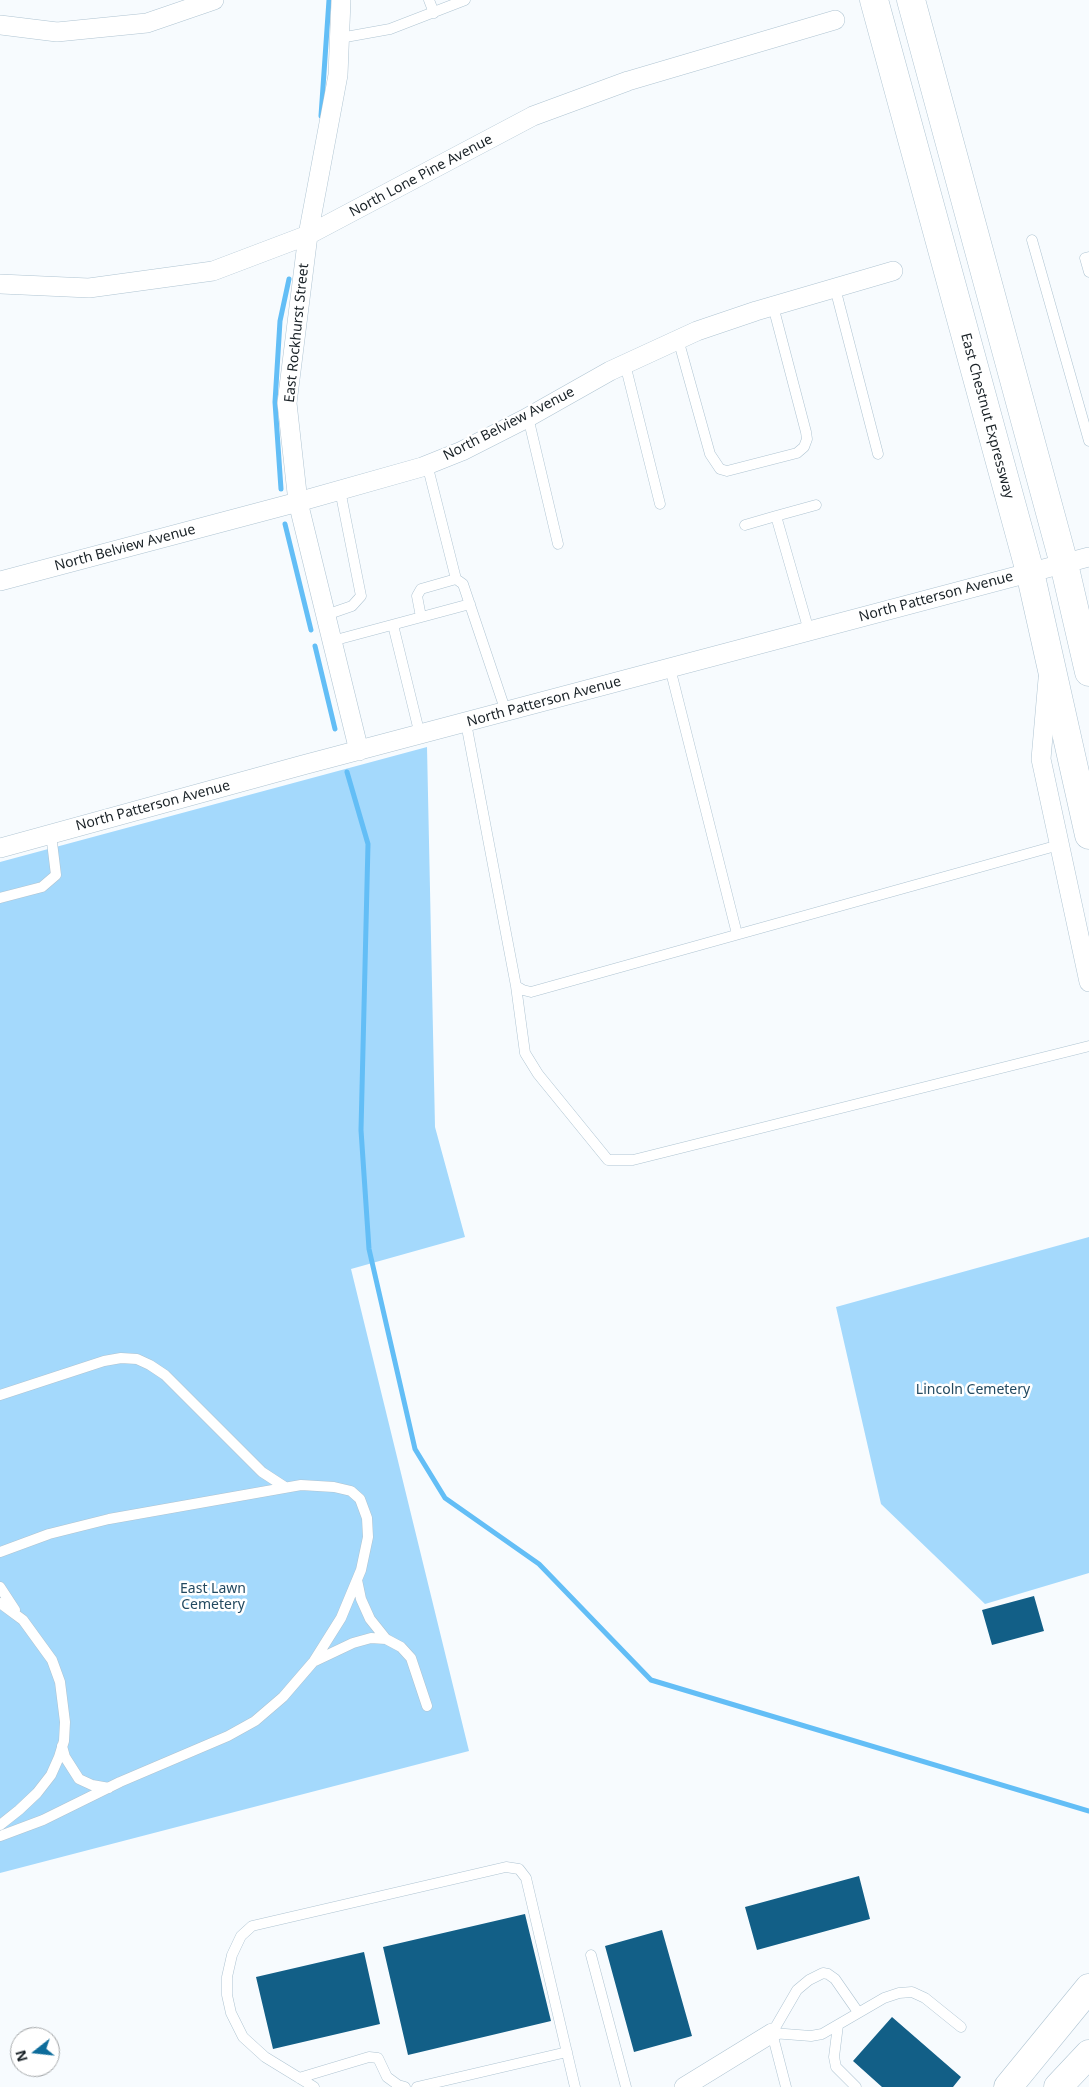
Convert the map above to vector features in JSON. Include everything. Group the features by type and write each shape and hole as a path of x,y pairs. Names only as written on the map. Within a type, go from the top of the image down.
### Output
{"main road":[{"name":"East Chestnut Expressway","path":"874,0 1030,572 1089,835"},
{"path":"911,0 1077,560 1089,672"},
{"path":"1008,2087 1089,1988"},
{"path":"1058,2087 1089,2054"}],"street":[{"path":"0,25 57,32 148,23 214,0"},
{"name":"East Rockhurst Street","path":"341,0 338,75 308,235 288,403 298,502 359,751"},
{"name":"North Lone Pine Avenue","path":"0,284 89,288 213,271 308,235 533,116 628,81 835,20"},
{"name":"North Belview Avenue","path":"0,581 298,502 427,464 462,451 625,364 678,339 773,306 893,271"},
{"name":"North Patterson Avenue","path":"0,848 1077,560"},
{"path":"1049,660 1041,759 1089,982"},
{"path":"692,2085 772,2033"}],"lane":[{"path":"429,0 434,13"},
{"path":"340,38 390,30 465,0"},
{"path":"1032,240 1089,441"},
{"path":"1089,257 1085,258 1089,272"},
{"path":"835,288 878,454"},
{"path":"678,339 710,454 720,469 727,471 797,453 804,447 807,438 773,306"},
{"path":"625,364 660,504"},
{"path":"528,417 558,544"},
{"path":"427,464 456,579 463,584 506,712"},
{"path":"326,615 352,606 361,596 340,490"},
{"path":"745,525 816,505"},
{"path":"776,516 808,631"},
{"path":"421,617 417,596 421,589 456,579"},
{"path":"332,641 470,604"},
{"path":"393,624 420,735"},
{"path":"670,668 737,934"},
{"path":"466,723 516,986 525,1053 538,1074 608,1160 633,1160 1089,1046"},
{"path":"0,898 42,887 56,875 51,834"},
{"path":"516,986 531,992 1059,845"},
{"path":"0,1395 104,1361 122,1358 137,1359 165,1375 262,1472 285,1487"},
{"path":"0,1552 49,1534 109,1519 301,1485 334,1487 351,1491 360,1499 368,1518 368,1536 357,1580 341,1618 314,1661 283,1697 255,1721 228,1736 109,1788 43,1820 0,1836"},
{"path":"357,1580 361,1599 370,1619 386,1639 401,1647 411,1658 419,1677 427,1706"},
{"path":"0,1587 8,1601 52,1660 64,1701 65,1722 62,1746 51,1775 19,1810 0,1825"},
{"path":"0,1603 23,1620"},
{"path":"314,1661 353,1643 371,1638 386,1639"},
{"path":"62,1746 65,1757 79,1779 92,1785 109,1788"},
{"path":"314,2087 265,2057 243,2038 231,2013 227,1995 227,1977 232,1955 241,1936 252,1926 506,1866 519,1869 526,1878 576,2087"},
{"path":"591,1955 626,2087"},
{"path":"786,2087 772,2033 797,1990 809,1980 823,1973 828,1974 834,1979 858,2012"},
{"path":"772,2033 811,2036 822,2034 884,1998 899,1993 912,1992 925,1998 961,2027"},
{"path":"838,2025 834,2057 836,2067 856,2087"},
{"path":"417,2087 567,2052"},
{"path":"299,2078 370,2058 378,2058 386,2077 398,2086 405,2087"}],"green space":[{"name":"East Lawn Cemetery","path":"427,747 435,1127 465,1237 351,1269 469,1751 0,1873 0,862"},
{"name":"Lincoln Cemetery","path":"1089,1237 1089,1573 985,1604 881,1504 836,1307"}],"building":[{"path":"1034,1596 1044,1631 992,1645 982,1610"},
{"path":"859,1876 870,1919 757,1950 745,1907"},
{"path":"525,1914 551,2021 408,2055 383,1947"},
{"path":"662,1930 692,2036 634,2052 605,1946"},
{"path":"364,1952 380,2024 273,2049 256,1977"},
{"path":"892,2017 961,2077 953,2087 882,2087 853,2061"}],"waterway":[{"path":"321,116 329,0"},
{"path":"281,489 275,402 280,321 289,279"},
{"path":"285,524 311,630"},
{"path":"315,646 335,729"},
{"path":"347,772 368,844 361,1130 369,1249 415,1449 445,1498 539,1564 651,1680 1089,1811"}]}
